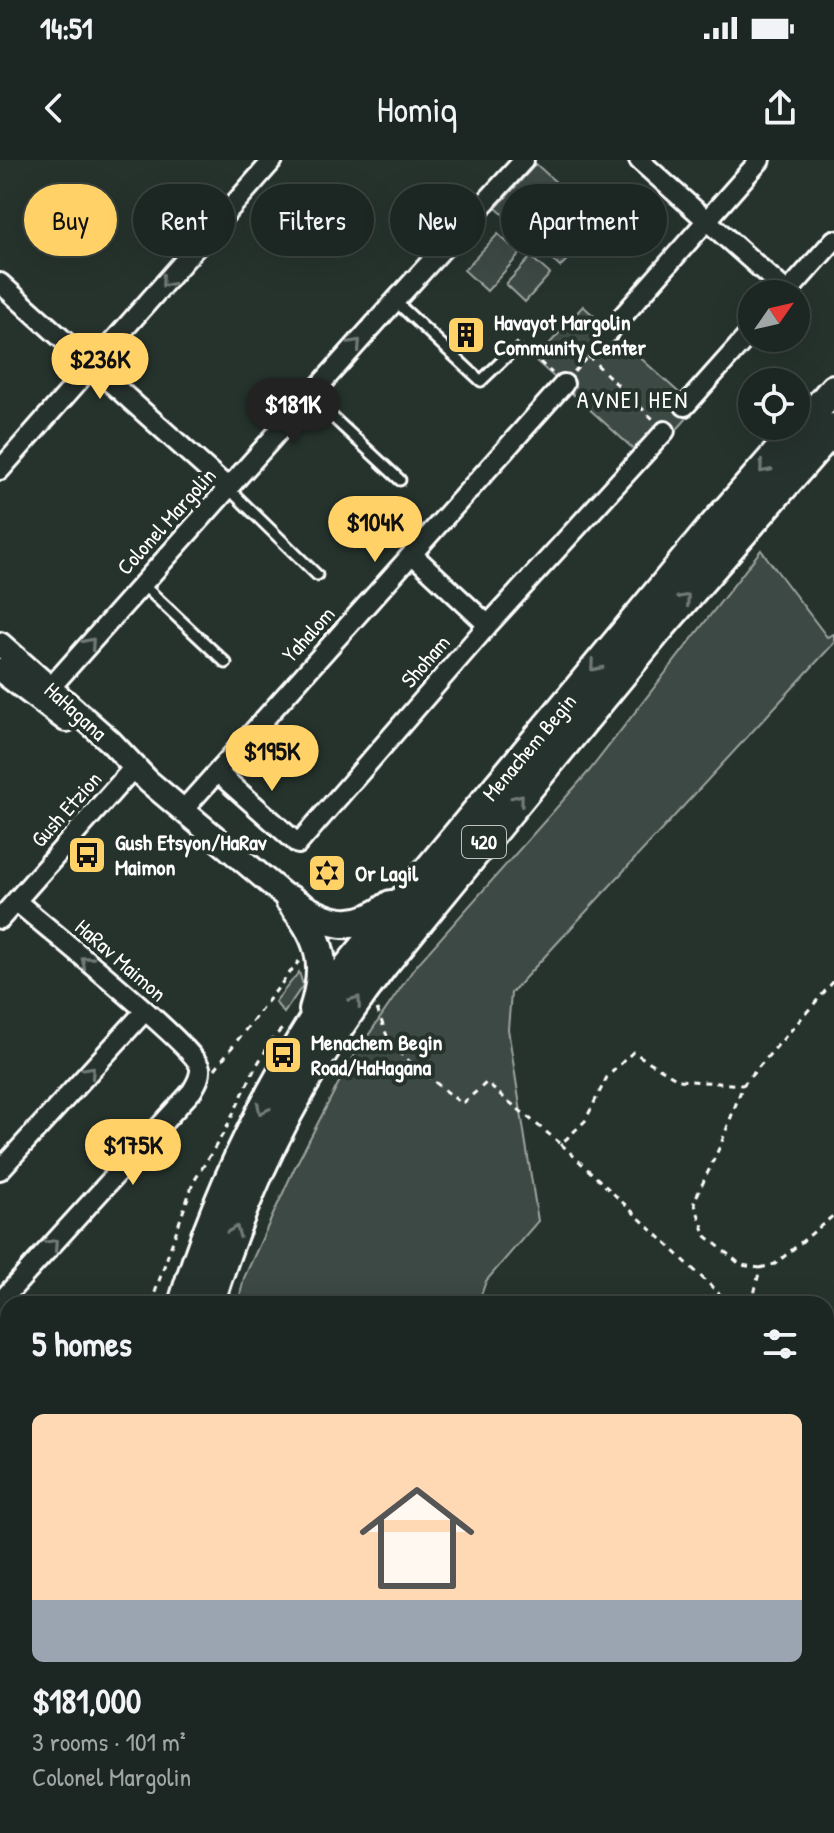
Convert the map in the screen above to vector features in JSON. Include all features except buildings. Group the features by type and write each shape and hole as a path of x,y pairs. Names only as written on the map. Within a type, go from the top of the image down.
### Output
{"main road":[{"name":"Menachem Begin","path":"186,1296 206,1234 299,1023 709,531 834,389"},
{"name":"Menachem Begin","path":"212,1296 233,1236 274,1139 318,1058 367,986 640,653 834,428"},
{"path":"290,900 313,916 351,924 377,915 416,883"},
{"path":"290,900 308,923 322,961 316,1001 299,1023"}],"street":[{"path":"0,470 273,160"},
{"name":"Colonel Margolin","path":"43,693 524,160"},
{"path":"639,160 772,280"},
{"path":"606,335 760,160"},
{"path":"798,280 834,240"},
{"path":"0,283 228,488"},
{"path":"685,406 738,347"},
{"name":"Yahalom","path":"184,809 564,384"},
{"name":"Shoham","path":"217,772 298,844 488,625 665,431"},
{"path":"412,554 488,625"},
{"name":"HaHagana","path":"0,644 43,693 290,900"},
{"name":"HaHagana","path":"0,670 43,693"},
{"name":"Gush Etzion","path":"0,919 137,774"},
{"name":"HaRav Maimon","path":"16,901 194,1057 200,1068 199,1080"},
{"path":"0,1170 145,1011"},
{"path":"5,1296 199,1080"}],"lane":[{"path":"395,301 481,381 508,355"},
{"path":"310,396 400,480"},
{"path":"228,488 317,575"},
{"path":"142,584 226,663"}],"path":[{"path":"508,355 518,342 564,384 606,335"},
{"path":"588,356 665,431"},
{"path":"199,1080 211,1073 316,939"},
{"path":"834,981 743,1085 721,1144 694,1202 706,1236 741,1265 760,1268 775,1264 834,1215"},
{"path":"367,986 387,1036 398,1052 462,1104 486,1083 561,1144 722,1296"},
{"path":"154,1296 193,1183 226,1129 274,1037 299,1023"},
{"path":"561,1144 585,1121 607,1077 633,1052 679,1080 743,1085"},
{"path":"754,1296 760,1268"}],"shaded area":[{"path":"536,164 558,184 518,184"},
{"path":"498,234 501,237 501,256 518,256 487,291 464,270 477,256 485,256 485,248"},
{"path":"548,256 570,256 560,267"},
{"path":"531,257 550,274 525,302 506,284"},
{"path":"583,306 696,408 648,462 535,360"},
{"path":"761,550 827,637 834,634 834,643 511,993 508,1029 538,1221 486,1281 481,1296 240,1296 244,1278 294,1169 348,1065 415,967 590,770"},
{"path":"299,972 303,985 284,1013 275,1002"}],"place":[{"name":"Havayot Margolin Community Center","path":"466,335"},
{"name":"Gush Etsyon/HaRav Maimon","path":"87,855"},
{"name":"Or Lagil","path":"327,873"},
{"name":"Menachem Begin Road/HaHagana","path":"283,1055"}],"district":[{"name":"AVNEI HEN","path":"633,400"}]}
